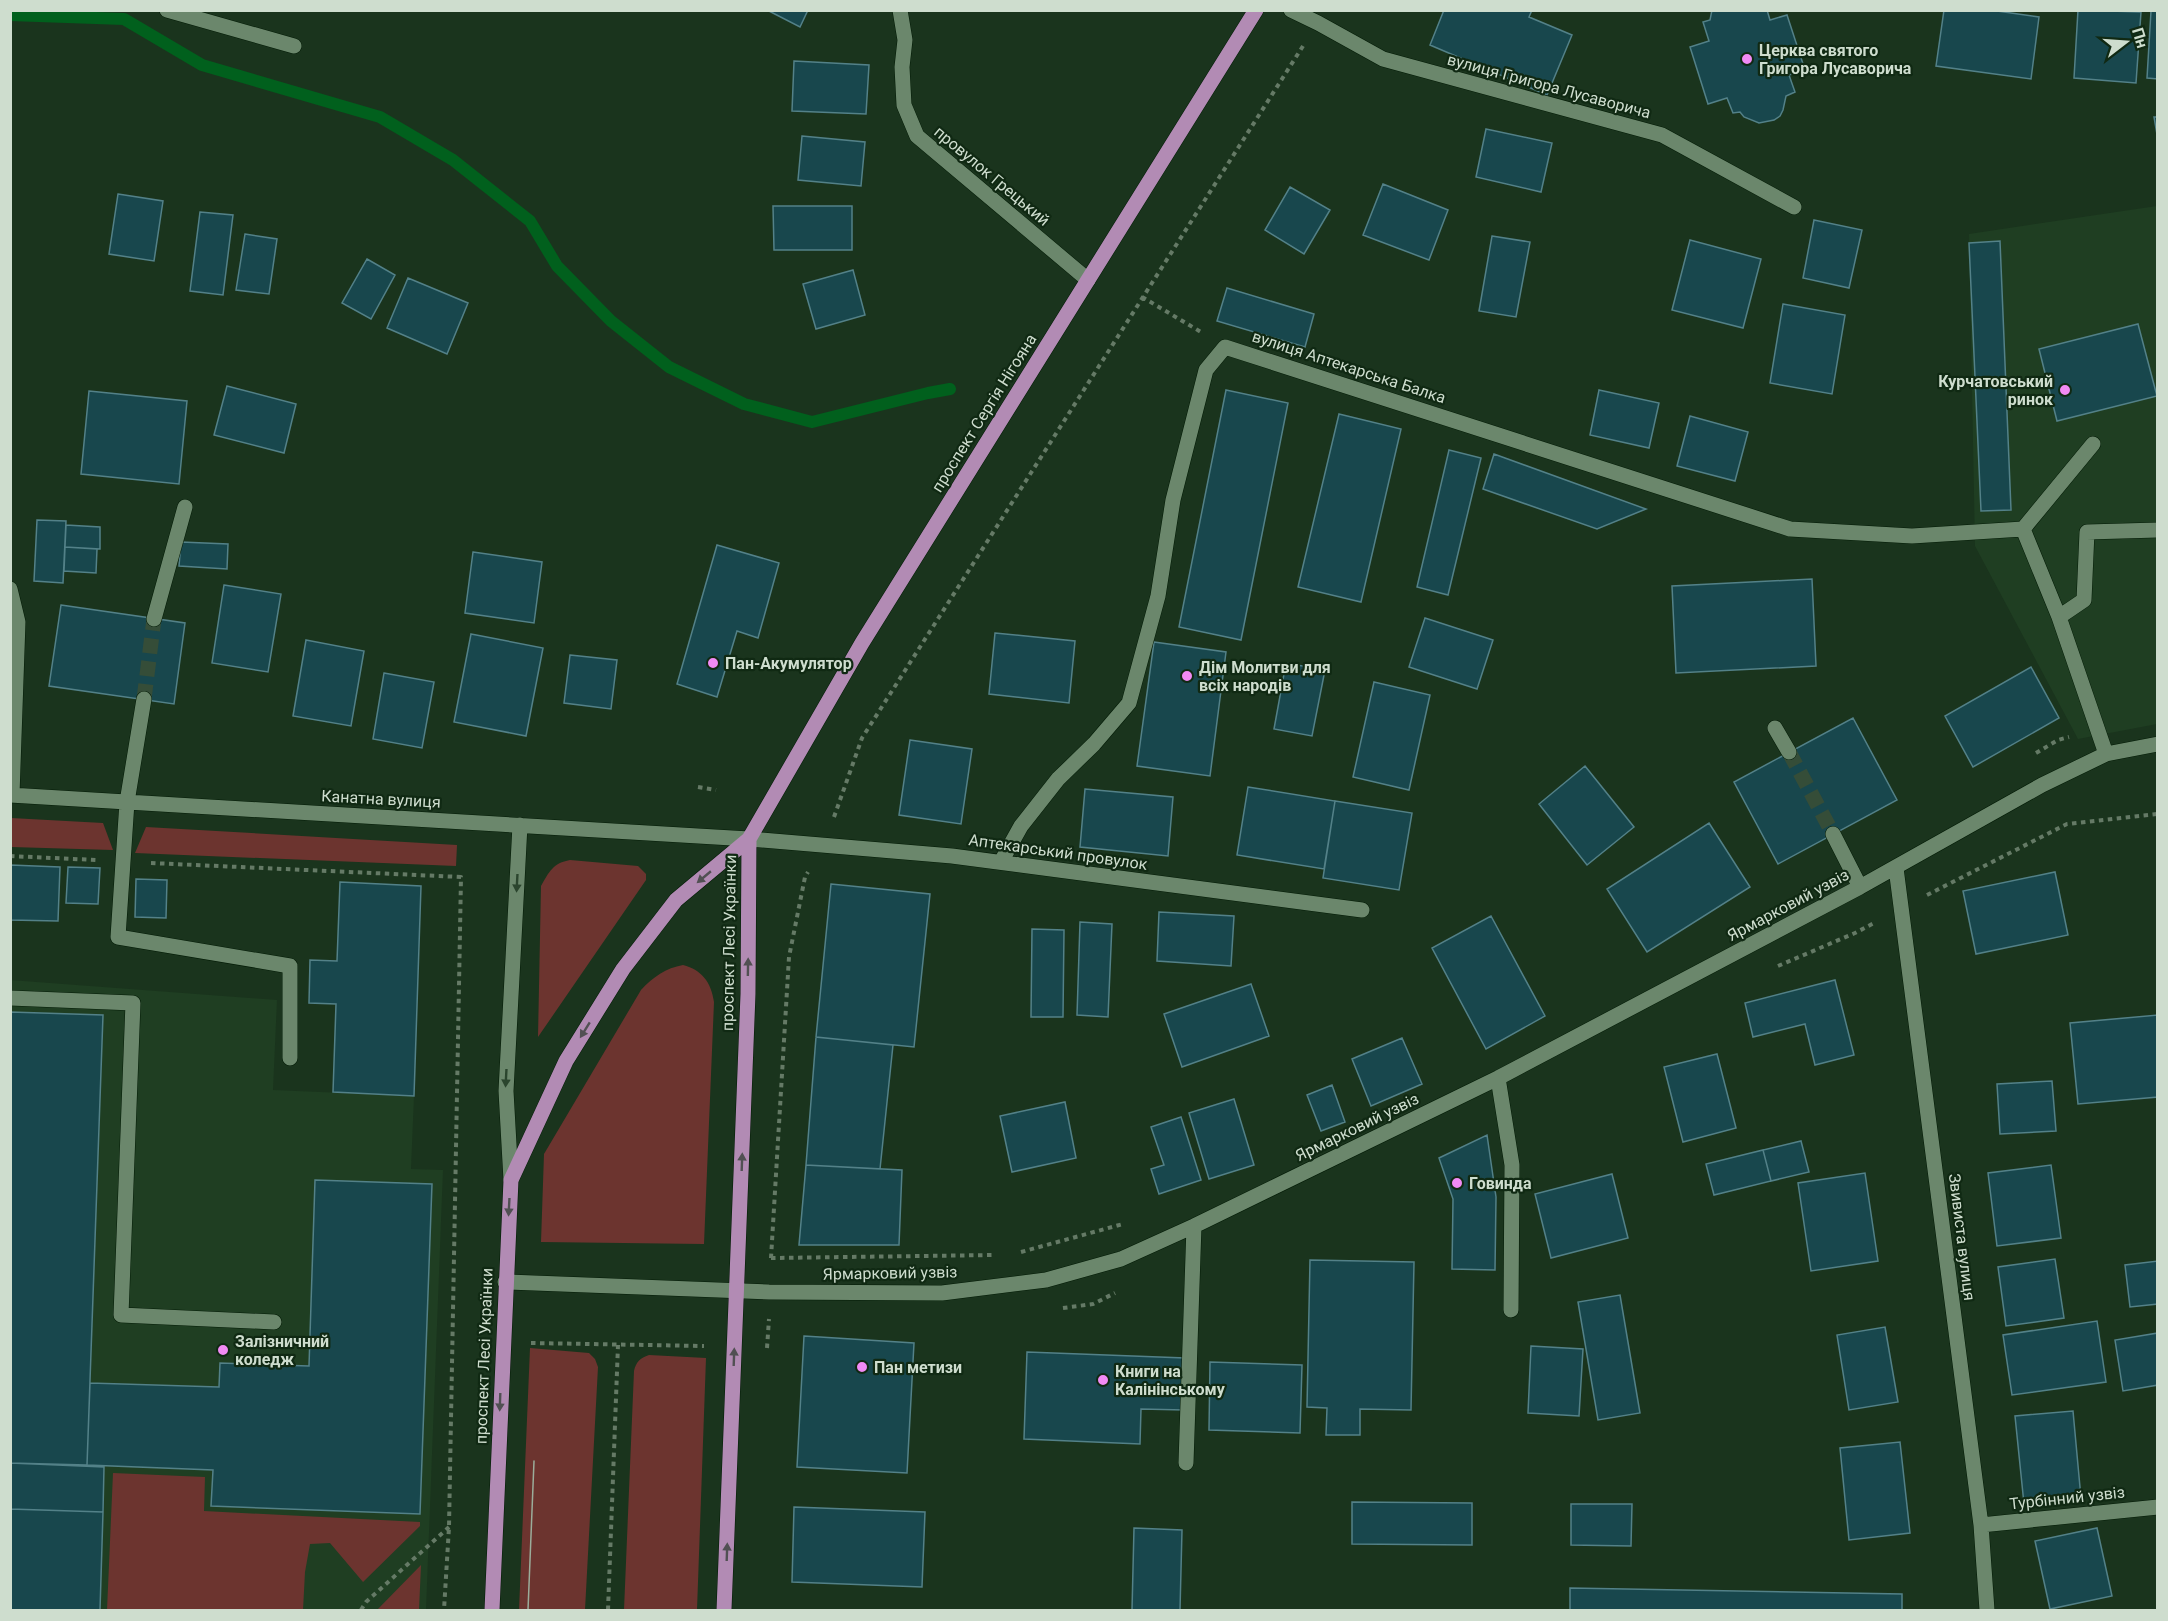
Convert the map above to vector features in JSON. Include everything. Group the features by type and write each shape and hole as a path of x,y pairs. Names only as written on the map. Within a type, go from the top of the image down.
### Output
{"main road":[{"name":"проспект Сергія Нігояна","path":"749,839 862,643 1256,10"},
{"name":"проспект Лесі Українки","path":"492,1611 511,1180 566,1061 623,969 676,900 749,839"},
{"name":"проспект Лесі Українки","path":"724,1611 748,994 749,839"}],"street":[{"path":"167,10 294,46"},
{"name":"провулок Грецький","path":"900,10 905,40 902,67 904,105 917,136 1088,280"},
{"name":"вулиця Григора Лусаворича","path":"1291,10 1383,59 1662,135 1794,207"},
{"path":"1001,862 1021,826 1058,779 1094,744 1129,703 1158,596 1173,500 1206,370 1225,347"},
{"name":"вулиця Аптекарська Балка","path":"1225,347 1790,529 1912,536 2023,529"},
{"path":"2093,444 2023,529 2059,617 2106,754"},
{"path":"154,619 184,507"},
{"path":"2059,617 2084,600 2087,532 2157,530"},
{"path":"10,589 18,622 11,795"},
{"path":"144,699 127,802 118,937 290,966 290,1058"},
{"path":"1775,728 1789,752"},
{"name":"Ярмарковий узвіз","path":"505,1282 737,1292 942,1293 1046,1280 1121,1259 1194,1226 1498,1078 1896,868 2042,785 2106,754 2157,744"},
{"name":"Канатна вулиця","path":"11,795 749,839"},
{"path":"511,1180 506,1090 520,825"},
{"path":"1833,834 1860,887"},
{"name":"Аптекарський провулок","path":"749,839 952,856 1362,910"},
{"name":"Звивиста вулиця","path":"1896,868 1981,1526 1987,1611"},
{"path":"10,998 134,1003 121,1315 274,1322"},
{"path":"1498,1078 1512,1165 1511,1310"},
{"path":"1186,1463 1194,1226"},
{"name":"Турбінний узвіз","path":"1981,1526 2157,1507"}],"path":[{"path":"769,1292 789,957 805,877 827,845 834,816 862,738 1318,23"},
{"path":"1142,297 1225,347"},
{"path":"2028,758 2058,740 2096,727"},
{"path":"698,787 716,789"},
{"path":"10,856 461,877 449,1527 444,1611"},
{"path":"1011,1255 1124,1224"},
{"path":"771,1258 999,1255"},
{"path":"767,1348 769,1320"},
{"path":"529,1343 704,1346"},
{"path":"608,1611 618,1345"},
{"path":"361,1611 366,1602 449,1527"}],"shaded area":[{"name":"Курчатовський ринок","path":"2157,206 2157,724 2078,739 1975,546 1969,234"},
{"path":"11,818 103,823 113,850 11,847"},
{"path":"146,827 457,845 456,866 135,853"},
{"path":"570,860 638,866 646,874 646,880 538,1037 541,886 555,866"},
{"path":"683,965 695,970 704,978 711,988 714,1002 704,1244 541,1242 544,1154 641,990 660,974"},
{"name":"Залізничний коледж","path":"10,980 277,1000 273,1090 414,1096 411,1169 443,1170 426,1610 11,1610"},
{"path":"530,1348 589,1353 595,1359 598,1367 585,1610 519,1610"},
{"path":"649,1355 706,1358 697,1610 624,1610 634,1371 639,1361"},
{"path":"113,1473 205,1477 204,1511 420,1522 420,1526 363,1582 330,1543 310,1544 305,1572 303,1610 107,1610"},
{"path":"421,1565 419,1610 377,1610"}],"building":[{"path":"767,10 808,10 800,27"},
{"path":"1444,10 1532,10 1529,17 1572,35 1547,95 1430,45"},
{"name":"Церква святого Григора Лусаворича","path":"1712,10 1767,10 1770,20 1787,15 1805,70 1789,75 1795,92 1786,96 1780,116 1774,120 1759,123 1744,117 1740,112 1733,113 1727,98 1708,104 1690,47 1709,41 1703,22 1710,20"},
{"path":"1944,10 1990,10 2039,17 2031,79 1936,66"},
{"path":"2078,10 2141,12 2136,83 2074,78"},
{"path":"2151,11 2158,11 2158,79 2147,78"},
{"path":"794,61 869,65 866,114 792,111"},
{"path":"2154,117 2158,117 2158,140"},
{"path":"1486,129 1552,143 1541,192 1476,177"},
{"path":"802,136 865,142 861,186 798,180"},
{"path":"1383,184 1448,210 1429,260 1363,235"},
{"path":"1290,187 1330,210 1304,254 1265,230"},
{"path":"118,194 163,201 154,261 109,254"},
{"path":"773,206 852,206 852,250 774,250"},
{"path":"200,212 233,215 223,295 190,291"},
{"path":"1814,220 1862,230 1849,288 1803,278"},
{"path":"245,234 277,239 269,294 236,290"},
{"path":"1492,236 1530,242 1516,317 1479,311"},
{"path":"1690,240 1761,259 1743,328 1672,310"},
{"path":"2000,241 2011,510 1981,511 1969,243"},
{"path":"367,259 395,275 371,319 342,303"},
{"path":"853,270 865,315 816,329 803,284"},
{"path":"408,278 468,303 447,354 387,328"},
{"path":"1227,288 1314,314 1305,347 1217,321"},
{"path":"1783,304 1845,315 1832,394 1770,383"},
{"path":"2138,324 2157,396 2057,421 2039,349"},
{"path":"227,386 296,404 284,453 214,435"},
{"path":"1226,390 1288,403 1241,640 1179,627"},
{"path":"1599,390 1659,403 1649,448 1590,435"},
{"path":"89,391 187,401 179,484 81,474"},
{"path":"1339,414 1401,429 1361,602 1298,587"},
{"path":"1690,416 1748,432 1735,481 1677,466"},
{"path":"1449,450 1481,458 1448,595 1417,587"},
{"path":"1494,454 1646,509 1597,529 1483,489"},
{"path":"37,520 66,521 63,583 34,581"},
{"path":"66,525 100,527 100,549 65,547"},
{"path":"181,542 228,544 227,569 179,566"},
{"path":"717,545 779,563 758,638 737,631 717,697 677,684"},
{"path":"65,547 97,549 96,573 64,571"},
{"path":"473,552 542,562 534,623 465,613"},
{"path":"1812,579 1816,666 1676,673 1672,586"},
{"path":"224,585 281,594 268,672 212,663"},
{"path":"61,605 185,623 174,704 49,686"},
{"path":"1425,618 1493,640 1477,689 1409,667"},
{"path":"995,633 1075,641 1069,703 989,694"},
{"path":"471,634 543,648 526,736 454,722"},
{"path":"306,640 364,651 351,726 293,716"},
{"path":"1154,642 1226,652 1210,776 1137,766"},
{"path":"570,655 617,660 611,709 564,703"},
{"path":"1286,663 1325,670 1312,736 1274,729"},
{"path":"2031,667 2059,718 1973,767 1945,716"},
{"path":"384,673 434,682 422,748 373,739"},
{"path":"1374,682 1430,695 1409,790 1353,777"},
{"path":"1853,718 1897,800 1778,864 1734,782"},
{"path":"910,740 972,749 961,824 899,815"},
{"path":"1585,766 1634,827 1587,865 1539,804"},
{"path":"1248,787 1335,801 1324,869 1237,855"},
{"path":"1085,789 1173,797 1168,856 1080,847"},
{"path":"1335,801 1412,813 1399,890 1323,878"},
{"path":"1709,823 1750,887 1647,952 1607,889"},
{"path":"10,865 60,867 58,921 10,920"},
{"path":"68,867 100,868 98,904 66,903"},
{"path":"2055,872 2068,935 1976,954 1963,891"},
{"path":"136,879 167,880 166,918 135,917"},
{"path":"340,882 421,886 414,1096 333,1092 336,1004 309,1003 310,960 337,961"},
{"path":"831,884 930,894 914,1047 816,1037"},
{"path":"1159,912 1234,916 1231,966 1157,961"},
{"path":"1491,916 1545,1016 1486,1049 1432,948"},
{"path":"1080,922 1112,924 1108,1017 1077,1015"},
{"path":"1032,929 1064,930 1063,1017 1031,1017"},
{"path":"1835,980 1854,1055 1815,1065 1805,1024 1753,1037 1745,1003"},
{"path":"1251,984 1269,1036 1182,1067 1164,1014"},
{"path":"10,1012 103,1015 87,1465 10,1463"},
{"path":"2158,1015 2158,1097 2078,1104 2070,1023"},
{"path":"816,1037 893,1045 880,1169 806,1165"},
{"path":"1402,1038 1422,1084 1371,1106 1352,1059"},
{"path":"1717,1054 1736,1128 1683,1142 1664,1067"},
{"path":"2052,1081 2056,1131 2000,1134 1997,1084"},
{"path":"1332,1085 1345,1122 1321,1131 1307,1095"},
{"path":"1234,1099 1254,1165 1209,1179 1189,1113"},
{"path":"1065,1102 1076,1158 1012,1172 1000,1116"},
{"path":"1181,1117 1201,1180 1159,1194 1151,1169 1164,1165 1151,1127"},
{"path":"1487,1135 1496,1197 1495,1270 1452,1269 1453,1199 1439,1158"},
{"path":"1801,1141 1809,1172 1771,1181 1763,1150"},
{"path":"1763,1150 1771,1181 1714,1195 1706,1164"},
{"path":"806,1165 902,1170 899,1245 799,1245"},
{"path":"2051,1165 2061,1238 1997,1246 1988,1173"},
{"path":"1865,1173 1878,1261 1811,1271 1798,1183"},
{"path":"1612,1174 1628,1238 1551,1258 1535,1194"},
{"path":"315,1180 432,1184 420,1514 211,1506 213,1470 87,1465 90,1383 219,1387 220,1363 309,1366"},
{"path":"2055,1259 2064,1318 2006,1326 1998,1267"},
{"path":"1310,1260 1414,1262 1411,1410 1360,1409 1360,1435 1326,1435 1327,1408 1307,1407"},
{"path":"2158,1261 2158,1304 2130,1307 2125,1265"},
{"path":"1620,1295 1640,1413 1598,1420 1578,1302"},
{"path":"2097,1321 2106,1382 2012,1395 2003,1335"},
{"path":"1885,1327 1898,1402 1849,1410 1837,1335"},
{"path":"2158,1333 2158,1385 2123,1391 2115,1340"},
{"path":"804,1336 914,1343 907,1473 797,1467"},
{"path":"1531,1346 1583,1349 1579,1416 1528,1413"},
{"path":"1027,1352 1185,1358 1184,1410 1141,1409 1140,1444 1024,1439"},
{"path":"1210,1362 1302,1365 1300,1433 1209,1430"},
{"path":"2073,1411 2081,1498 2024,1504 2015,1416"},
{"path":"1900,1442 1910,1533 1849,1540 1840,1448"},
{"path":"10,1463 104,1467 103,1512 10,1509"},
{"path":"1352,1502 1472,1503 1472,1545 1352,1544"},
{"path":"1571,1504 1632,1504 1631,1546 1571,1545"},
{"path":"794,1507 925,1512 922,1587 792,1582"},
{"path":"10,1509 103,1512 100,1610 10,1610"},
{"path":"1134,1528 1182,1530 1180,1610 1132,1610"},
{"path":"2097,1528 2112,1596 2050,1609 2035,1541"},
{"path":"1570,1588 1902,1594 1902,1610 1570,1610"}],"waterway":[{"path":"10,15 124,19 202,65 380,117 453,160 530,221 557,266 611,321 669,367 744,404 812,422 950,389"}],"tunnel":[{"path":"144,699 154,619"},
{"path":"1789,752 1833,834"}],"tram line":[{"path":"528,1610 534,1461"}],"place":[{"name":"Церква святого Григора Лусаворича","path":"1747,59"},
{"name":"Курчатовський ринок","path":"2065,390"},
{"name":"Пан-Акумулятор","path":"713,663"},
{"name":"Дім Молитви для всіх народів","path":"1187,676"},
{"name":"Говинда","path":"1457,1183"},
{"name":"Залізничний коледж","path":"223,1350"},
{"name":"Пан метизи","path":"862,1367"},
{"name":"Книги на Калінінському","path":"1103,1380"}]}
